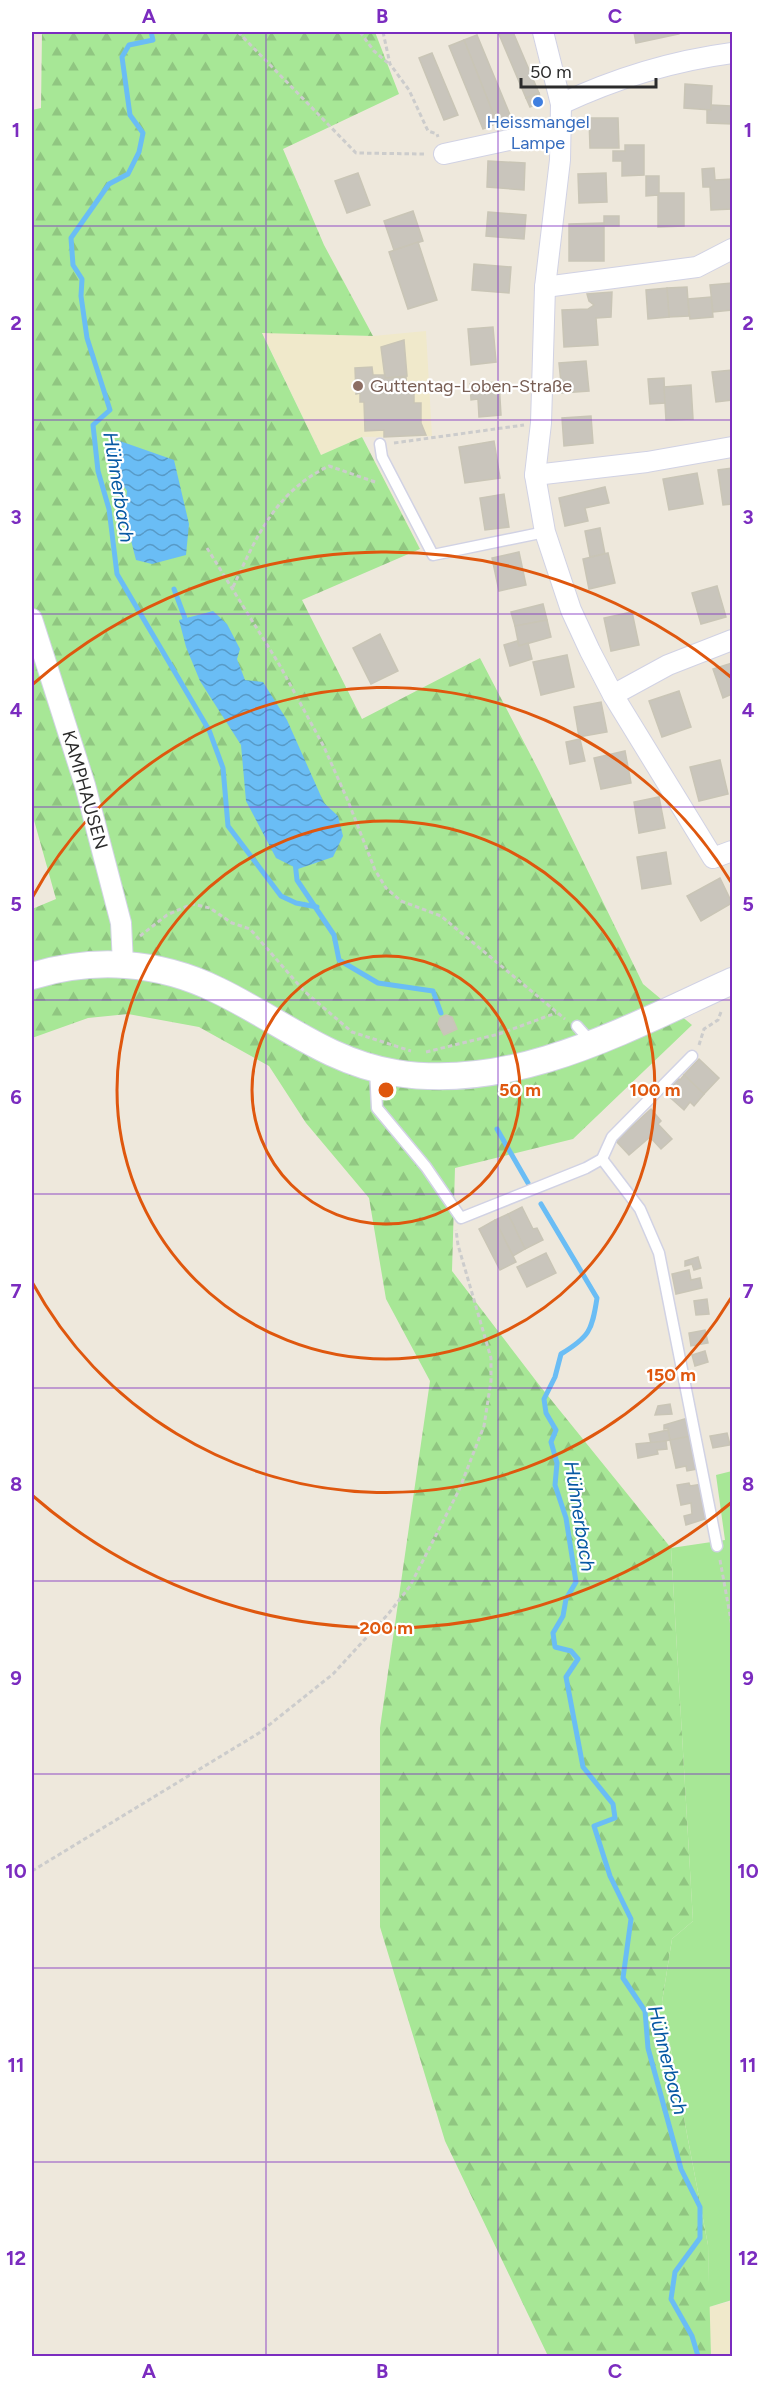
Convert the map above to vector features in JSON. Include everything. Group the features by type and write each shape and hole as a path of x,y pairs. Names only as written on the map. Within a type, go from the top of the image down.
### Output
{"street":[{"path":"543,32 561,104 560,160 545,286 541,423 535,475 545,532 571,610 613,694 712,858 732,851"},
{"path":"561,104 591,89 653,68 732,53"},
{"path":"444,154 560,129"},
{"path":"545,286 697,267 732,249"},
{"path":"535,475 647,462 732,447"},
{"name":"KAMPHAUSEN","path":"32,619 91,807 121,923 123,964"},
{"path":"613,694 668,665 732,640"},
{"path":"32,976 77,965 123,964 161,970 197,981 235,999 319,1048 375,1069 418,1076 485,1073 539,1062 584,1035 730,990"}],"lane":[{"path":"380,444 382,457 394,483 433,555 545,532"},
{"path":"375,1069 377,1108 426,1167 461,1218 586,1168 602,1159 612,1137 692,1056"},
{"path":"602,1159 640,1209 659,1253 717,1546"}],"path":[{"path":"238,32 356,153 444,154 437,134 428,131 409,90 390,64 374,51 360,32"},
{"path":"382,32 390,64"},
{"path":"380,444 541,423"},
{"path":"234,587 257,537 275,507 308,476 329,466 369,477 384,486 394,483"},
{"path":"207,548 234,587 324,747 375,870 386,888 401,901 441,916 584,1035"},
{"path":"146,934 167,915 192,904 210,908 232,923 250,929 304,991 352,1032 394,1048 420,1053 435,1051 556,1013"},
{"path":"692,1056 700,1044 704,1029 718,1020 730,990"},
{"path":"32,1871 259,1733 333,1674 389,1613 410,1586 459,1490 484,1426 491,1381 491,1358 458,1245 456,1227 461,1218"},
{"path":"717,1546 732,1626"}],"shaded area":[{"name":"Guttentag-Loben-Straße","path":"426,331 432,436 362,437 321,455 262,332 373,336"},
{"path":"732,2301 732,2356 711,2356 709,2307"}],"green space":[{"path":"42,32 375,32 399,94 283,149 324,245 373,336 262,333 321,455 362,437 420,549 302,600 362,719 480,658 540,773 643,984 692,1025 573,1139 455,1168 452,1271 540,1386 671,1548 693,1921 672,1939 662,2002 708,2245 711,2356 548,2356 445,2141 380,1927 380,1728 430,1381 386,1299 369,1198 306,1123 269,1066 199,1027 128,1014 88,1018 32,1038 32,909 56,899 32,813 32,110 41,108"},
{"path":"732,1471 732,2300 709,2307 708,2245 662,2002 672,1939 693,1921 671,1548 725,1540 716,1475"}],"water":[{"path":"117,440 174,460 189,524 186,555 152,564 136,560 124,513 127,491 113,470 108,447"},
{"path":"213,611 227,624 240,649 237,659 245,680 263,682 287,720 324,803 338,816 343,836 333,857 298,869 276,858 246,801 241,745 200,681 186,647 179,620"}],"building":[{"path":"498,32 513,32 539,93 526,98"},
{"path":"634,32 679,32 679,34 636,43"},
{"path":"477,35 513,122 499,128 464,40"},
{"path":"464,40 497,123 483,129 449,46"},
{"path":"432,53 458,115 444,120 419,58"},
{"path":"685,84 712,86 711,110 684,108"},
{"path":"539,93 542,102 530,107 526,98"},
{"path":"711,105 731,106 732,124 707,123 707,110 711,110"},
{"path":"589,118 618,118 619,148 590,148"},
{"path":"625,145 644,145 644,175 622,176 622,161 613,161 613,151 625,151"},
{"path":"488,161 525,163 524,190 487,187"},
{"path":"714,168 715,180 732,179 732,209 711,210 710,187 703,187 702,169"},
{"path":"358,173 370,205 347,213 335,181"},
{"path":"606,173 607,202 579,203 578,174"},
{"path":"646,176 659,176 659,193 684,193 684,226 658,227 658,195 646,196"},
{"path":"413,211 423,241 394,250 384,221"},
{"path":"488,212 526,215 524,239 486,236"},
{"path":"604,216 619,216 619,226 604,226"},
{"path":"604,223 604,261 569,261 569,224"},
{"path":"418,242 437,300 408,309 389,252"},
{"path":"474,264 511,267 509,293 472,290"},
{"path":"732,283 732,310 713,312 710,285"},
{"path":"687,287 689,316 669,317 667,288"},
{"path":"667,288 669,317 648,319 646,290"},
{"path":"612,292 611,317 596,318 598,345 564,347 562,310 588,309 594,305 589,301 587,294"},
{"path":"711,297 713,317 690,319 688,299"},
{"path":"493,327 496,362 471,365 468,329"},
{"path":"404,340 407,376 385,378 381,347"},
{"path":"586,361 589,391 562,393 559,363"},
{"path":"372,367 373,375 385,375 385,378 406,377 407,393 414,393 414,403 421,403 421,423 426,435 384,437 384,430 365,431 364,402 360,402 360,393 356,394 355,368"},
{"path":"732,370 732,400 716,402 712,372"},
{"path":"664,378 665,403 650,404 648,379"},
{"path":"499,382 501,415 479,417 478,399 471,400 470,384"},
{"path":"691,385 693,419 666,420 664,387"},
{"path":"591,416 593,443 564,446 562,418"},
{"path":"494,441 500,478 465,483 459,447"},
{"path":"732,468 732,504 723,505 718,470"},
{"path":"697,473 703,504 669,510 663,479"},
{"path":"605,487 609,503 585,508 588,521 565,526 559,498"},
{"path":"504,494 509,527 485,530 480,498"},
{"path":"600,528 605,554 590,557 585,531"},
{"path":"519,552 526,585 499,591 492,558"},
{"path":"608,553 615,583 589,589 583,559"},
{"path":"717,586 726,617 701,624 692,593"},
{"path":"543,604 547,620 515,626 511,612"},
{"path":"632,612 639,645 611,651 604,618"},
{"path":"547,620 551,637 519,646 515,626"},
{"path":"380,634 398,671 371,684 353,648"},
{"path":"517,641 519,646 528,643 532,659 510,666 504,645"},
{"path":"567,655 574,687 541,695 533,662"},
{"path":"732,663 732,694 723,698 713,669"},
{"path":"679,691 691,727 662,737 649,701"},
{"path":"601,702 607,732 579,737 574,707"},
{"path":"580,739 585,761 570,764 566,742"},
{"path":"625,751 631,783 601,789 594,758"},
{"path":"720,760 728,794 699,801 690,767"},
{"path":"659,797 665,828 639,833 634,802"},
{"path":"666,852 671,884 642,889 637,857"},
{"path":"720,878 732,903 701,921 687,896"},
{"path":"446,1015 452,1017 457,1029 444,1035 438,1024 440,1018"},
{"path":"699,1059 719,1078 704,1094 684,1075"},
{"path":"684,1075 704,1094 694,1106 690,1102 684,1110 664,1092"},
{"path":"651,1109 661,1121 658,1124 672,1139 661,1149 650,1137 629,1155 616,1141"},
{"path":"522,1207 533,1229 537,1228 543,1240 525,1249 508,1214"},
{"path":"508,1214 525,1249 513,1256 495,1220"},
{"path":"495,1220 516,1262 500,1270 479,1229"},
{"path":"546,1253 556,1273 527,1287 517,1267"},
{"path":"698,1257 701,1268 694,1270 692,1264 685,1266 685,1261"},
{"path":"689,1270 691,1280 700,1278 702,1288 676,1294 672,1274"},
{"path":"707,1299 709,1314 696,1315 694,1301"},
{"path":"705,1330 708,1343 691,1346 689,1333"},
{"path":"705,1351 708,1362 695,1366 692,1355"},
{"path":"670,1404 672,1414 655,1415 658,1406"},
{"path":"688,1418 691,1436 670,1440 668,1428 664,1429 664,1425"},
{"path":"668,1430 670,1440 651,1444 649,1434"},
{"path":"727,1433 730,1445 713,1448 710,1436"},
{"path":"691,1436 698,1469 687,1471 686,1466 676,1468 670,1440"},
{"path":"666,1441 667,1449 657,1450 658,1454 638,1458 636,1444"},
{"path":"689,1483 690,1486 702,1484 708,1518 686,1525 684,1516 692,1514 691,1503 681,1505 677,1485"}],"waterway":[{"name":"Hühnerbach","path":"151,32 153,40 129,45 122,57 130,115 143,133 139,152 128,174 109,184 71,238 73,265 82,279 81,296 87,338 110,410 93,425 98,471 109,509 117,574 209,730 223,768 228,826 281,896 296,903 317,907"},
{"path":"174,589 186,621"},
{"name":"Hühnerbach","path":"295,862 297,880 334,935 339,960 378,983 433,991 441,1013"},
{"name":"Hühnerbach","path":"497,1129 528,1183"},
{"name":"Hühnerbach","path":"541,1204 597,1298 588,1332 578,1343 561,1354 555,1377 544,1399 546,1413 556,1430 551,1442 557,1463 555,1485 566,1518 576,1582 566,1599 563,1616 553,1633 555,1647 571,1651 578,1659 566,1677 583,1767 613,1804 615,1818 594,1826 610,1876 631,1919 623,1978 645,2011 648,2048 681,2169 700,2207 700,2238 675,2272 671,2299 692,2336 698,2356"}],"place":[{"name":"Heissmangel Lampe","path":"538,102"},
{"name":"Guttentag-Loben-Straße","path":"358,386"}]}
